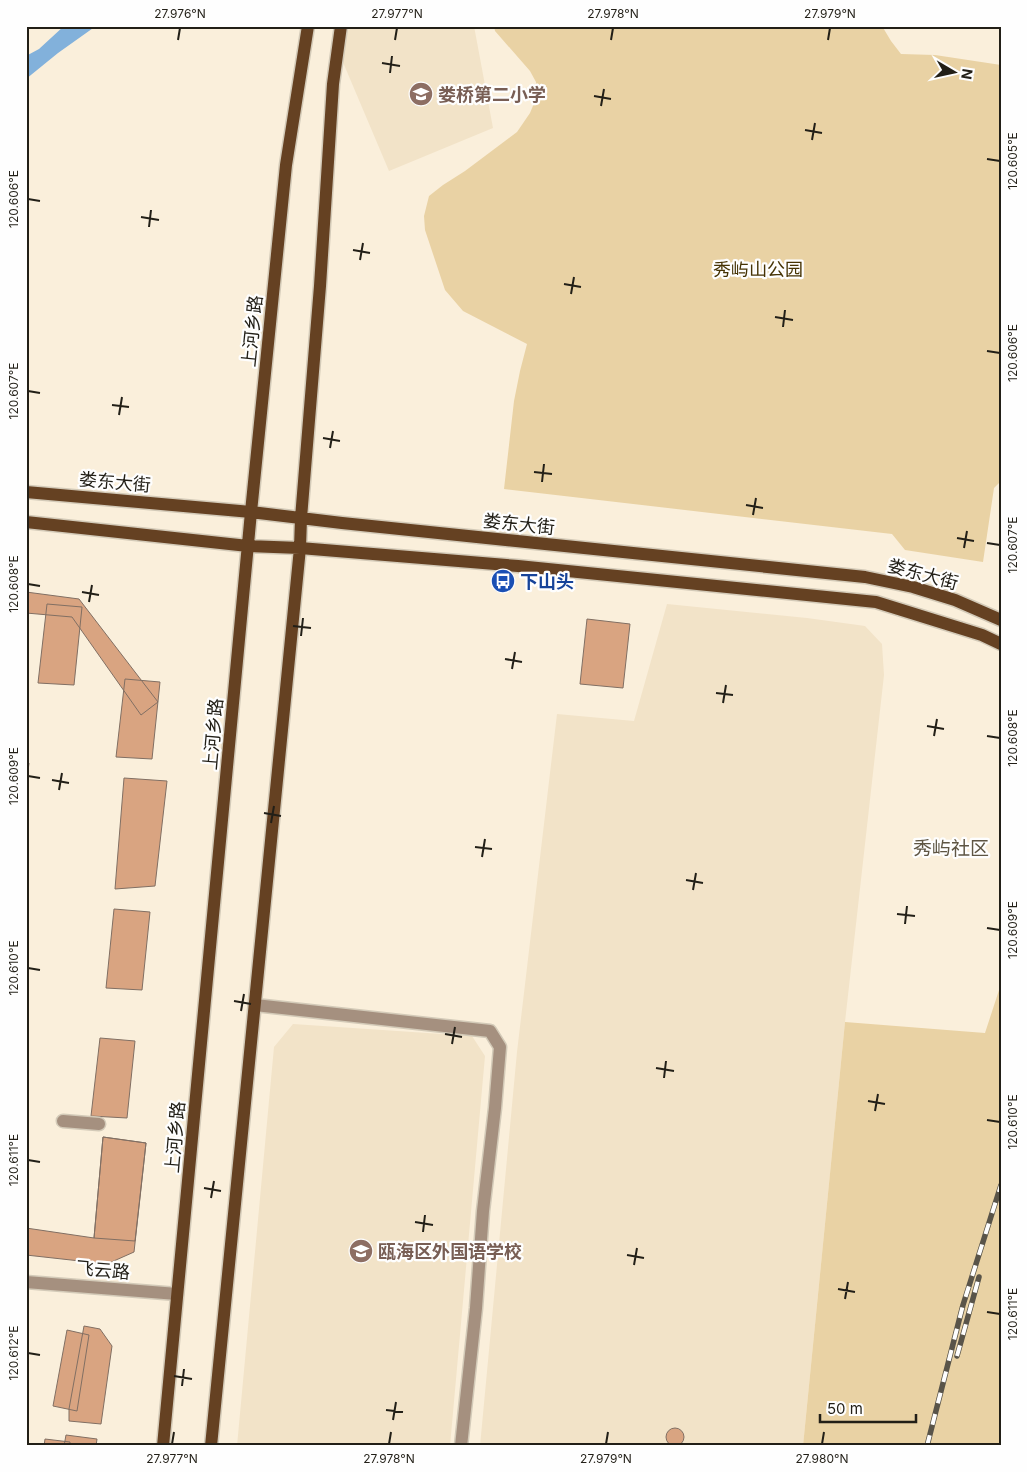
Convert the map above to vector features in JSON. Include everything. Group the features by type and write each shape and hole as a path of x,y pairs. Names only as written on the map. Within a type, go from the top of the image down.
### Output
{"main road":[{"name":"上河乡路","path":"163,1446 251,512 286,165 308,26"},
{"path":"211,1446 300,548 333,84 341,26"},
{"name":"娄东大街","path":"26,492 251,512 865,577 913,587 955,600 1001,620"},
{"path":"26,522 248,546 300,548 518,566 876,602 982,635 1001,644"}],"street":[{"path":"255,1005 490,1031 500,1047 483,1211 476,1308 461,1446"},
{"path":"62,1121 99,1124"},
{"name":"飞云路","path":"26,1282 177,1294"}],"shaded area":[{"name":"娄桥第二小学","path":"335,26 474,26 493,128 389,171 342,60"},
{"path":"667,604 807,618 865,626 882,644 884,675 845,1022 803,1446 480,1446 517,1052 557,714 634,721"},
{"name":"瓯海区外国语学校","path":"293,1024 472,1036 485,1056 450,1446 237,1446 274,1047"}],"green space":[{"name":"秀屿山公园","path":"494,26 882,26 901,54 935,55 1001,65 1001,481 994,488 983,562 905,550 892,534 504,489 514,401 527,344 463,311 445,290 425,230 424,216 429,196 517,132 530,113 537,96 536,82 530,71 495,31"},
{"path":"1001,984 1001,1446 803,1446 845,1022 985,1033"}],"water":[{"path":"64,26 96,26 26,79 26,56 39,49"}],"building":[{"path":"26,592 79,599 158,702 141,715 72,617 26,613"},
{"path":"47,604 82,607 74,685 38,683"},
{"path":"587,619 630,624 623,688 580,684"},
{"path":"125,679 160,682 152,759 116,757"},
{"path":"26,763 29,763 26,786"},
{"path":"124,778 167,781 155,886 115,889"},
{"path":"114,909 150,912 142,990 106,988"},
{"path":"100,1038 135,1041 127,1118 91,1116"},
{"path":"103,1137 146,1143 135,1241 94,1238"},
{"path":"103,1137 146,1143 134,1252 107,1264 26,1255 26,1228 94,1238"},
{"path":"84,1326 100,1329 112,1346 101,1424 69,1421 69,1409"},
{"path":"67,1330 89,1335 77,1411 53,1406"},
{"path":"675,1428 681,1431 684,1437 681,1443 675,1446 669,1443 666,1437 669,1431"},
{"path":"66,1435 97,1439 96,1446 64,1446"},
{"path":"45,1439 70,1442 70,1446 44,1446"}],"railway":[{"path":"927,1446 963,1305 1001,1185"},
{"path":"957,1356 979,1277"}],"place":[{"name":"娄桥第二小学","path":"421,94"},
{"name":"下山头","path":"503,581"},
{"name":"瓯海区外国语学校","path":"361,1251"}],"district":[{"name":"秀屿社区","path":"951,848"}]}
